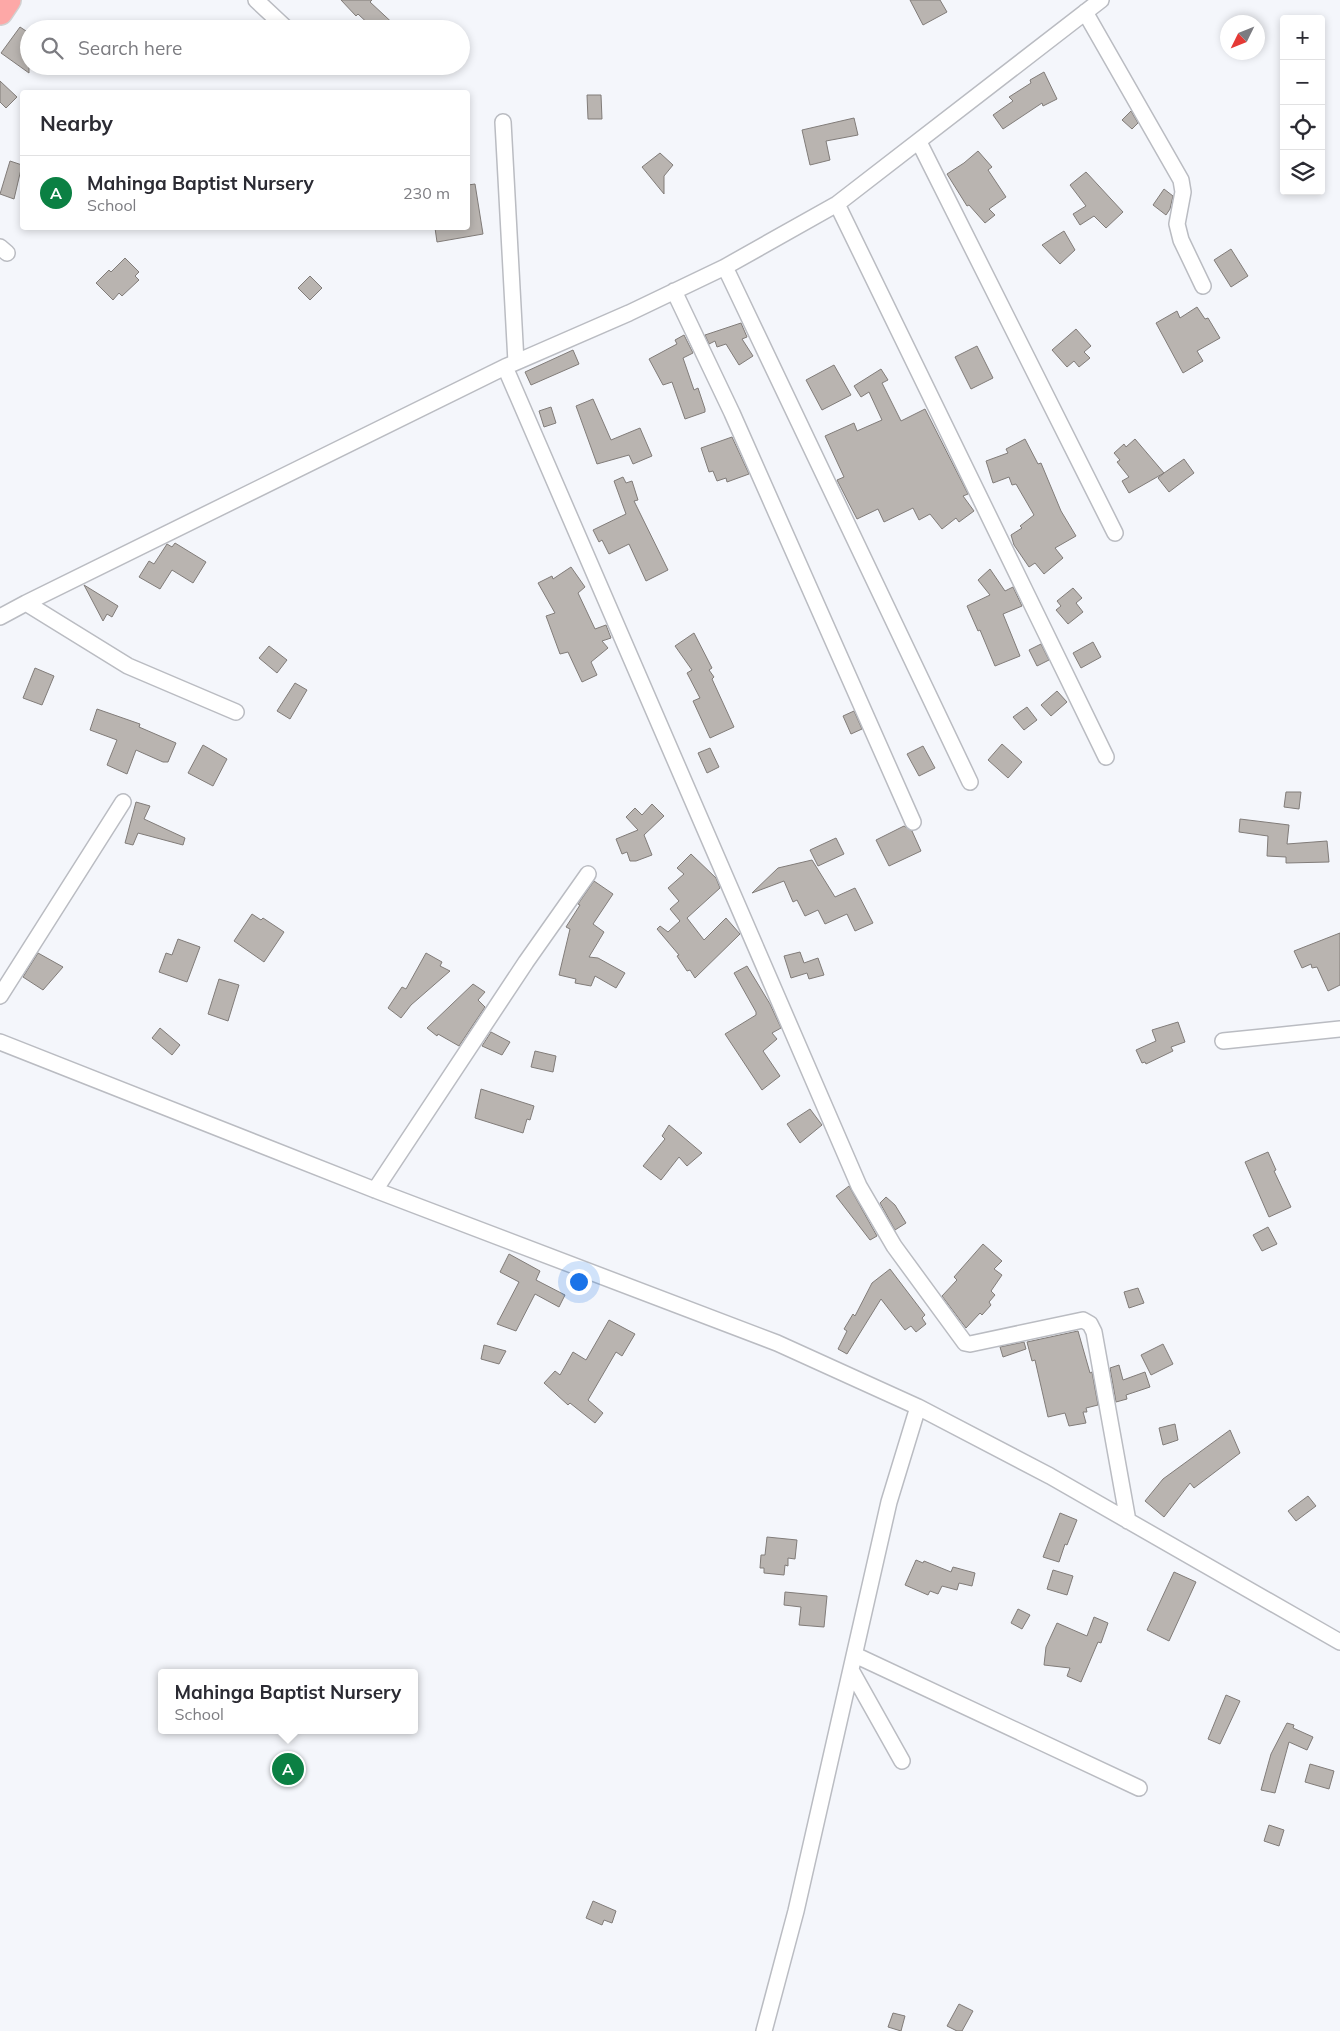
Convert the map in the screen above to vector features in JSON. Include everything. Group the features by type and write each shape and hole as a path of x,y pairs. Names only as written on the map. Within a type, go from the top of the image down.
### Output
{"main road":[{"path":"0,12 8,0"}],"street":[{"path":"256,0 277,20"},
{"path":"0,618 26,603 511,365 725,267 837,204 1101,0"},
{"path":"1085,12 1181,180 1183,192 1177,224 1181,240 1203,286"},
{"path":"503,122 511,365 859,1186 894,1246 965,1343 970,1344 1083,1320 1090,1324 1094,1332 1128,1521"},
{"path":"919,142 1115,533"},
{"path":"837,204 1106,757"},
{"path":"725,267 970,782"},
{"path":"674,291 736,422 913,822"},
{"path":"26,603 128,666 236,712"},
{"path":"0,996 123,802"},
{"path":"374,1190 521,970 588,874"},
{"path":"1223,1041 1340,1029"},
{"path":"0,1042 374,1190 777,1343 918,1407 1050,1476 1340,1642"},
{"path":"764,2031 796,1912 889,1502 918,1407"},
{"path":"853,1662 902,1761"},
{"path":"853,1662 1139,1788"}],"building":[{"path":"341,0 372,0 370,2 389,20 364,20 358,14 356,16"},
{"path":"910,0 940,0 947,12 923,25"},
{"path":"20,27 20,67 1,53"},
{"path":"1044,72 1057,99 1043,106 1042,103 1003,129 993,115 1013,101 1009,97 1031,83 1030,80"},
{"path":"0,81 17,97 6,108 0,102"},
{"path":"587,95 601,95 602,119 588,119"},
{"path":"1131,111 1138,123 1132,129 1122,120"},
{"path":"854,118 858,135 826,141 830,160 810,165 802,130"},
{"path":"978,151 992,167 988,170 1006,197 989,209 995,215 985,223 969,205 967,206 947,174"},
{"path":"660,153 673,165 664,176 664,194 642,167"},
{"path":"10,161 20,164 20,174 14,199 0,194"},
{"path":"1086,172 1123,212 1106,228 1094,216 1080,225 1073,214 1086,206 1070,185"},
{"path":"475,184 483,234 437,242 435,230 470,230 470,185"},
{"path":"1164,189 1173,196 1170,209 1166,215 1153,205"},
{"path":"1064,231 1075,250 1060,264 1042,245"},
{"path":"1231,249 1248,276 1231,287 1214,260"},
{"path":"125,258 139,272 135,276 139,280 122,296 119,293 113,300 96,283"},
{"path":"310,276 322,288 310,300 298,288"},
{"path":"1197,307 1205,319 1208,318 1220,338 1197,351 1203,361 1183,373 1156,323 1177,311 1180,318"},
{"path":"741,323 747,337 742,339 753,356 739,365 726,344 717,347 715,341 709,344 705,335"},
{"path":"1076,329 1091,346 1084,352 1090,358 1079,367 1074,361 1067,367 1052,350"},
{"path":"684,335 693,353 683,358 694,390 698,388 705,409 705,412 685,419 672,382 663,385 649,359 677,344 675,340"},
{"path":"977,346 993,378 971,389 955,357"},
{"path":"573,350 579,364 531,385 525,372"},
{"path":"834,365 851,395 822,410 806,380"},
{"path":"881,369 888,380 882,383 901,421 925,409 968,494 963,496 974,511 959,522 956,518 942,529 930,514 919,520 913,508 884,522 878,509 857,519 837,480 844,477 825,436 854,423 857,431 882,420 869,392 861,397 854,386"},
{"path":"593,399 611,440 640,428 652,456 633,464 629,455 597,464 576,406"},
{"path":"551,407 556,423 544,427 539,411"},
{"path":"732,437 749,474 727,482 726,478 717,481 713,471 709,472 701,448"},
{"path":"1025,439 1038,464 1041,463 1061,511 1076,536 1055,548 1063,558 1044,574 1035,563 1029,567 1014,545 1011,535 1022,528 1020,526 1034,515 1016,484 1012,485 1009,477 993,483 986,461 1008,453 1006,449"},
{"path":"1135,439 1164,473 1129,493 1122,481 1129,477 1117,462 1120,460 1114,453 1124,444 1126,447"},
{"path":"1184,459 1194,473 1169,492 1158,478"},
{"path":"623,477 626,483 632,481 638,500 634,501 668,570 646,581 629,544 609,554 602,540 599,542 593,530 626,514 614,481"},
{"path":"175,543 206,562 193,583 172,570 160,589 139,577 149,561 154,564 167,544 172,547"},
{"path":"571,567 585,587 578,593 595,629 606,625 611,638 602,641 608,648 591,662 597,675 582,682 568,652 560,654 546,616 555,613 538,583 552,576 553,579"},
{"path":"990,569 1005,591 1013,587 1022,606 1003,614 1020,656 995,666 980,630 978,631 967,606 990,595 978,580"},
{"path":"84,585 118,606 112,617 107,614 103,621"},
{"path":"1073,588 1082,598 1076,603 1083,612 1068,624 1056,610 1061,606 1057,601"},
{"path":"694,633 712,668 709,670 714,677 712,679 734,727 710,738 693,701 700,698 687,673 692,670 675,646"},
{"path":"1093,642 1101,657 1081,668 1073,653"},
{"path":"1041,644 1049,660 1037,666 1029,650"},
{"path":"269,646 287,660 277,673 259,658"},
{"path":"35,668 54,676 42,705 23,698"},
{"path":"295,683 307,690 290,719 277,711"},
{"path":"1057,691 1067,702 1051,716 1041,705"},
{"path":"1027,707 1037,720 1024,730 1013,717"},
{"path":"97,709 140,724 139,727 176,743 168,762 163,762 136,750 127,774 107,765 117,740 90,730"},
{"path":"854,711 862,729 851,734 843,716"},
{"path":"1002,744 1022,762 1008,778 988,760"},
{"path":"203,745 227,759 213,786 188,773"},
{"path":"923,746 935,768 919,776 907,754"},
{"path":"710,748 719,767 707,773 698,753"},
{"path":"1286,792 1301,792 1299,809 1284,807"},
{"path":"136,802 150,806 144,819 185,838 183,845 138,833 133,845 125,843"},
{"path":"652,804 664,816 644,835 652,855 636,861 630,861 627,852 622,854 616,839 638,830 626,817 635,808 642,815"},
{"path":"1240,819 1289,825 1287,844 1327,841 1329,862 1286,863 1286,857 1267,856 1268,836 1239,832"},
{"path":"904,826 912,831 921,851 889,866 876,840"},
{"path":"836,838 844,854 818,866 810,850"},
{"path":"691,854 716,878 720,888 687,918 704,940 726,918 740,934 695,978 690,970 687,971 677,956 679,955 657,929 660,926 668,932 680,921 670,909 679,901 668,888 684,874 677,868"},
{"path":"812,860 835,897 855,888 873,923 855,931 847,914 825,924 818,910 805,916 797,900 793,902 784,881 752,893 778,868"},
{"path":"594,881 613,894 593,924 604,932 589,957 598,958 625,973 616,988 595,976 591,986 575,983 576,979 559,975 570,929 566,927 580,905 578,904"},
{"path":"252,914 261,920 263,918 284,932 264,962 234,941"},
{"path":"1340,933 1340,985 1328,991 1317,967 1312,968 1311,964 1302,968 1294,951"},
{"path":"178,939 200,947 187,982 159,972 166,953 172,955"},
{"path":"800,952 804,963 818,958 824,975 809,979 807,973 791,978 784,956"},
{"path":"38,953 63,967 43,990 23,977"},
{"path":"426,953 442,962 440,966 450,971 411,1005 401,1018 388,1008 402,987 406,989"},
{"path":"747,966 770,1004 781,1028 772,1033 777,1039 763,1051 780,1076 762,1090 725,1034 756,1015 734,973"},
{"path":"219,979 239,985 228,1021 208,1014"},
{"path":"473,984 485,992 478,1000 485,1007 459,1046 438,1034 437,1036 427,1028"},
{"path":"1178,1022 1185,1042 1171,1047 1173,1051 1146,1064 1145,1062 1142,1063 1136,1050 1156,1041 1152,1030"},
{"path":"160,1028 180,1045 172,1055 152,1038"},
{"path":"491,1032 510,1042 502,1055 482,1046"},
{"path":"535,1051 556,1056 553,1072 531,1067"},
{"path":"481,1089 534,1106 530,1120 527,1119 523,1133 475,1118"},
{"path":"810,1109 822,1125 800,1143 787,1124"},
{"path":"669,1125 702,1153 687,1166 679,1157 661,1180 643,1166 665,1139 662,1136"},
{"path":"1268,1152 1276,1170 1274,1171 1291,1207 1269,1217 1245,1162"},
{"path":"849,1186 877,1236 870,1240 836,1196"},
{"path":"886,1197 895,1205 906,1223 895,1230 880,1203"},
{"path":"1268,1227 1277,1244 1262,1251 1253,1235"},
{"path":"983,1244 1002,1261 994,1269 1002,1275 991,1291 995,1295 989,1302 991,1305 982,1315 980,1313 966,1328 942,1296 957,1280 954,1277"},
{"path":"509,1254 540,1271 536,1280 565,1295 559,1307 535,1294 516,1331 497,1324 519,1282 500,1272"},
{"path":"890,1269 925,1315 922,1318 926,1324 916,1332 911,1326 905,1330 881,1299 847,1354 838,1349 847,1331 844,1329 853,1314 855,1316 872,1283"},
{"path":"1138,1288 1144,1303 1129,1308 1124,1292"},
{"path":"609,1320 635,1334 622,1356 616,1352 588,1400 603,1413 595,1423 570,1403 568,1405 544,1383 555,1371 560,1375 573,1352 586,1360"},
{"path":"1078,1331 1090,1373 1092,1372 1098,1405 1086,1408 1087,1412 1083,1412 1086,1423 1069,1426 1065,1413 1048,1417 1035,1360 1032,1361 1027,1342"},
{"path":"1024,1342 1026,1349 1003,1357 1000,1347"},
{"path":"1163,1344 1173,1364 1151,1375 1141,1355"},
{"path":"484,1345 506,1351 499,1364 481,1359"},
{"path":"1119,1365 1123,1380 1145,1372 1150,1387 1126,1395 1127,1399 1116,1402 1110,1368"},
{"path":"1175,1424 1178,1440 1163,1445 1159,1428"},
{"path":"1230,1430 1240,1453 1194,1488 1190,1483 1164,1517 1145,1501 1163,1479"},
{"path":"1308,1496 1316,1506 1296,1521 1288,1511"},
{"path":"1060,1513 1077,1520 1067,1545 1065,1544 1059,1562 1043,1557"},
{"path":"767,1537 797,1540 795,1559 788,1558 788,1566 785,1565 784,1575 764,1573 764,1568 760,1568 761,1555 765,1555"},
{"path":"916,1560 923,1563 924,1561 951,1572 953,1567 975,1573 972,1586 959,1583 957,1590 942,1586 938,1594 930,1591 928,1595 905,1585"},
{"path":"1053,1570 1073,1576 1067,1595 1047,1589"},
{"path":"1174,1572 1196,1582 1169,1641 1147,1630"},
{"path":"785,1592 827,1596 824,1627 799,1625 801,1607 784,1605"},
{"path":"1018,1609 1030,1615 1022,1629 1011,1623"},
{"path":"1094,1617 1108,1623 1101,1643 1098,1642 1081,1682 1067,1676 1070,1668 1044,1665 1046,1647 1057,1623 1087,1636"},
{"path":"1226,1695 1240,1701 1220,1744 1208,1739"},
{"path":"1287,1723 1294,1725 1293,1728 1313,1737 1307,1750 1289,1742 1275,1793 1261,1790 1271,1754"},
{"path":"1310,1764 1334,1771 1329,1789 1305,1782"},
{"path":"1269,1825 1284,1830 1279,1846 1264,1841"},
{"path":"593,1901 616,1911 612,1923 604,1920 602,1925 586,1918"},
{"path":"959,2004 973,2011 962,2031 957,2031 947,2026"},
{"path":"893,2013 905,2016 901,2031 888,2027"}],"place":[{"name":"Mahinga Baptist Nursery","path":"288,1769"}]}
